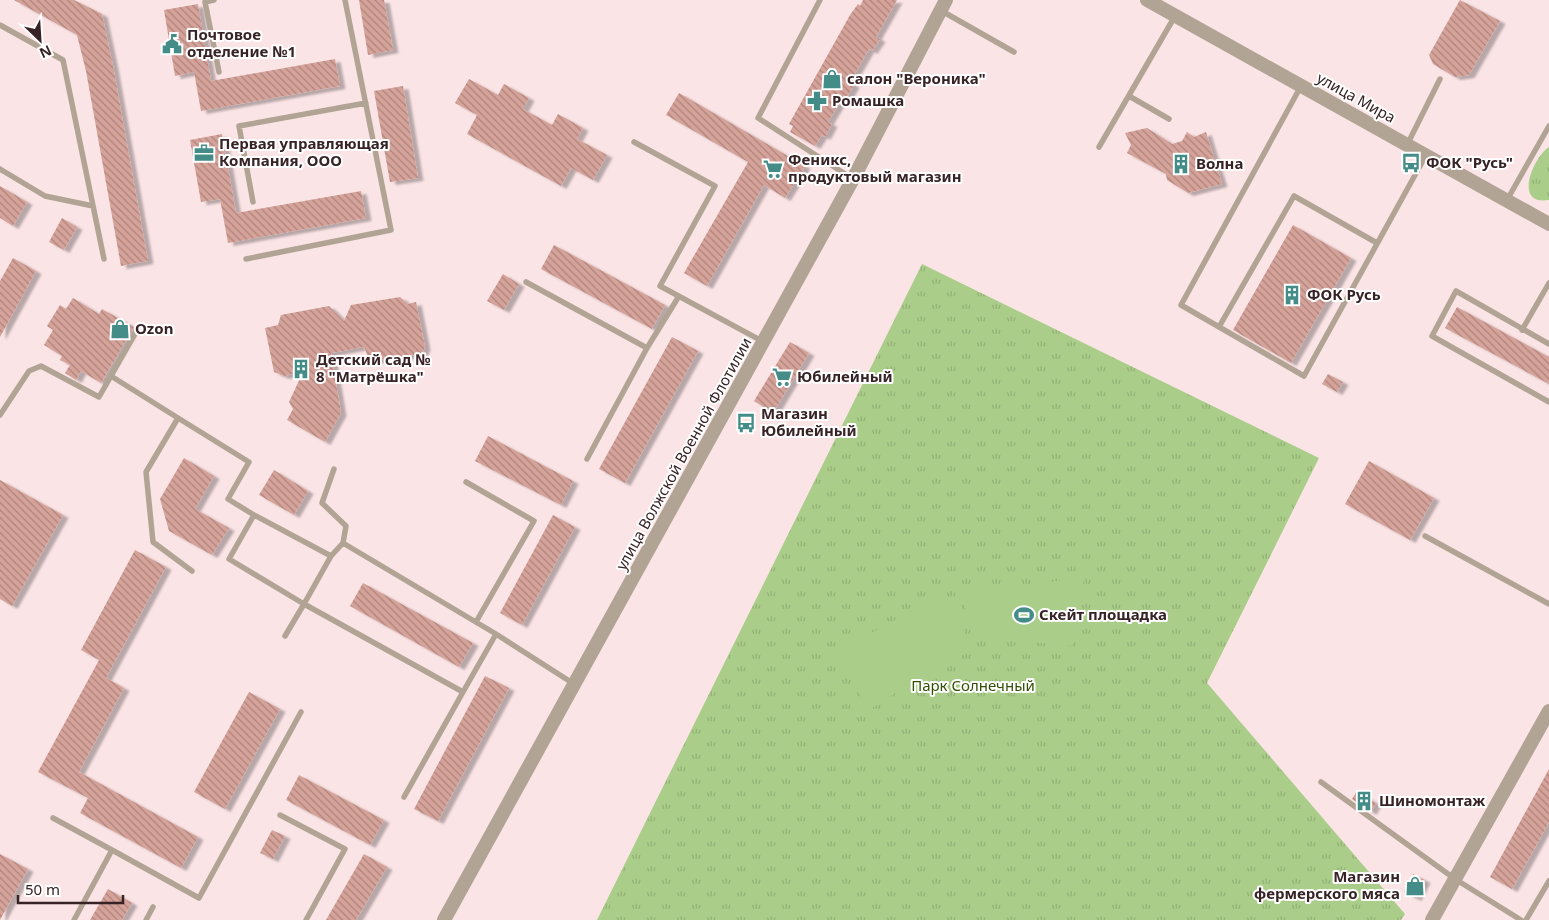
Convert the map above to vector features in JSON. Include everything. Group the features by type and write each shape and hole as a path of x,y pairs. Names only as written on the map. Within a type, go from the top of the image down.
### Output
{"street":[{"name":"улица Мира","path":"1147,0 1549,224"},
{"name":"улица Волжской Военной Флотилии","path":"444,920 853,179 943,5"},
{"path":"1432,920 1549,711"}],"lane":[{"path":"214,0 204,2 219,72"},
{"path":"246,259 391,230 345,0"},
{"path":"820,0 758,118 853,179"},
{"path":"943,5 1014,52"},
{"path":"1099,147 1175,16"},
{"path":"0,25 63,60 104,259"},
{"path":"1407,145 1440,79"},
{"path":"1301,86 1181,305 1304,376 1426,155"},
{"path":"1129,96 1169,119"},
{"path":"253,202 239,126 366,103"},
{"path":"1507,201 1548,129"},
{"path":"634,142 715,186 660,286 764,342"},
{"path":"0,169 46,196 92,206"},
{"path":"1219,327 1294,196 1377,243"},
{"path":"526,282 647,348"},
{"path":"1522,330 1549,283"},
{"path":"1549,344 1456,292 1432,336 1549,402"},
{"path":"587,459 647,348 679,296"},
{"path":"0,415 29,371 41,366 99,396 136,332"},
{"path":"111,376 249,462 228,499 330,556"},
{"path":"178,418 146,472 153,542 192,570"},
{"path":"285,636 330,556 343,543 346,526 322,503 334,469"},
{"path":"466,482 534,521 476,622"},
{"path":"254,515 229,559 304,604 463,692"},
{"path":"1424,536 1549,604"},
{"path":"343,543 496,634 575,684"},
{"path":"404,797 496,634"},
{"path":"53,818 199,898 302,712"},
{"path":"1321,782 1455,879 1521,920"},
{"path":"280,815 346,849 306,920"},
{"path":"74,920 112,850"},
{"path":"1526,920 1549,881"},
{"path":"146,920 153,907"}],"green space":[{"path":"1549,147 1549,200 1538,200 1531,196 1529,188 1530,179 1537,160"},
{"name":"Парк Солнечный","path":"922,264 1319,458 1207,683 1405,914 1401,920 597,920"},
{"name":"Скейт площадка","path":"1084,578 1072,646 985,638 955,592"},
{"path":"942,594 971,644 869,710 835,653"}],"building":[{"path":"14,0 74,0 102,14 148,261 121,266 86,71 77,35"},
{"path":"359,0 384,0 393,50 368,55"},
{"path":"863,0 897,0 876,37 880,39 872,51 869,49 850,82 854,85 847,97 844,95 828,122 832,124 825,137 822,135 815,146 790,132 793,126 789,124 850,15 858,4 860,6"},
{"path":"1460,0 1500,21 1469,75 1455,77 1433,64 1429,55"},
{"path":"198,4 211,81 335,59 340,86 201,111 194,72 175,76 164,10"},
{"path":"469,79 498,95 504,84 529,98 523,109 552,125 558,114 583,128 577,139 607,155 593,180 571,168 561,186 467,134 477,115 455,103"},
{"path":"403,86 418,178 390,182 374,91"},
{"path":"679,93 805,166 785,198 764,185 707,286 684,273 748,162 666,115"},
{"name":"Волна","path":"1147,128 1172,144 1182,141 1187,132 1194,137 1206,132 1222,184 1188,193 1167,180 1166,174 1127,153 1131,145 1125,133"},
{"path":"222,134 236,213 361,191 366,218 228,243 220,199 201,202 190,140"},
{"path":"0,186 27,202 13,226 0,218"},
{"path":"62,218 77,227 64,250 49,242"},
{"name":"ФОК Русь","path":"1293,225 1351,258 1291,363 1233,330"},
{"path":"554,245 665,305 652,329 541,269"},
{"path":"13,258 36,271 0,337 0,281"},
{"path":"503,274 519,284 504,310 487,301"},
{"name":"Детский сад № 8 \"Матрёшка\"","path":"400,297 408,304 416,302 425,347 422,354 370,361 364,347 331,353 341,413 325,442 287,420 293,409 289,402 303,372 284,376 274,372 265,328 278,325 281,315 329,306 344,321 351,305"},
{"path":"73,298 99,314 102,309 134,327 101,383 81,371 76,380 65,373 70,365 60,360 62,356 44,345 53,330 47,326 60,305 66,309"},
{"path":"1457,307 1549,357 1549,384 1445,328"},
{"path":"672,337 698,351 625,483 599,469"},
{"name":"Юбилейный","path":"790,342 809,353 773,413 754,401"},
{"path":"1328,374 1343,382 1337,392 1322,384"},
{"path":"488,436 573,481 561,505 475,461"},
{"path":"184,458 214,476 195,509 229,528 212,555 169,531 160,499"},
{"path":"1369,461 1434,498 1410,540 1345,504"},
{"path":"274,470 308,491 294,515 259,495"},
{"path":"0,480 63,515 12,606 0,599"},
{"path":"553,515 575,527 522,625 500,613"},
{"path":"135,550 166,567 106,678 124,688 79,772 198,837 181,868 80,813 88,798 38,772 99,660 81,650"},
{"path":"363,583 473,643 459,667 350,606"},
{"path":"485,676 509,688 438,821 414,809"},
{"path":"249,692 280,709 225,809 194,792"},
{"path":"1549,769 1549,822 1512,889 1490,877"},
{"path":"299,775 384,820 370,845 286,800"},
{"name":"Шиномонтаж","path":"1357,791 1376,803 1371,812 1352,799"},
{"path":"272,830 285,836 273,859 260,853"},
{"path":"0,854 28,869 0,920"},
{"path":"364,854 387,867 356,920 326,920"},
{"name":"Магазин фермерского мяса","path":"1413,874 1425,880 1416,898 1404,892"},
{"path":"108,889 132,903 122,920 90,920"}],"place":[{"name":"Почтовое отделение №1","path":"172,44"},
{"name":"салон \"Вероника\"","path":"832,79"},
{"name":"Ромашка","path":"817,101"},
{"name":"Первая управляющая Компания, ООО","path":"204,153"},
{"name":"ФОК \"Русь\"","path":"1411,163"},
{"name":"Волна","path":"1181,164"},
{"name":"Феникс, продуктовый магазин","path":"773,169"},
{"name":"ФОК Русь","path":"1292,295"},
{"name":"Ozon","path":"120,329"},
{"name":"Детский сад № 8 \"Матрёшка\"","path":"301,369"},
{"name":"Юбилейный","path":"782,377"},
{"name":"Магазин Юбилейный","path":"746,423"},
{"name":"Скейт площадка","path":"1024,615"},
{"name":"Шиномонтаж","path":"1364,801"},
{"name":"Магазин фермерского мяса","path":"1415,886"}]}
